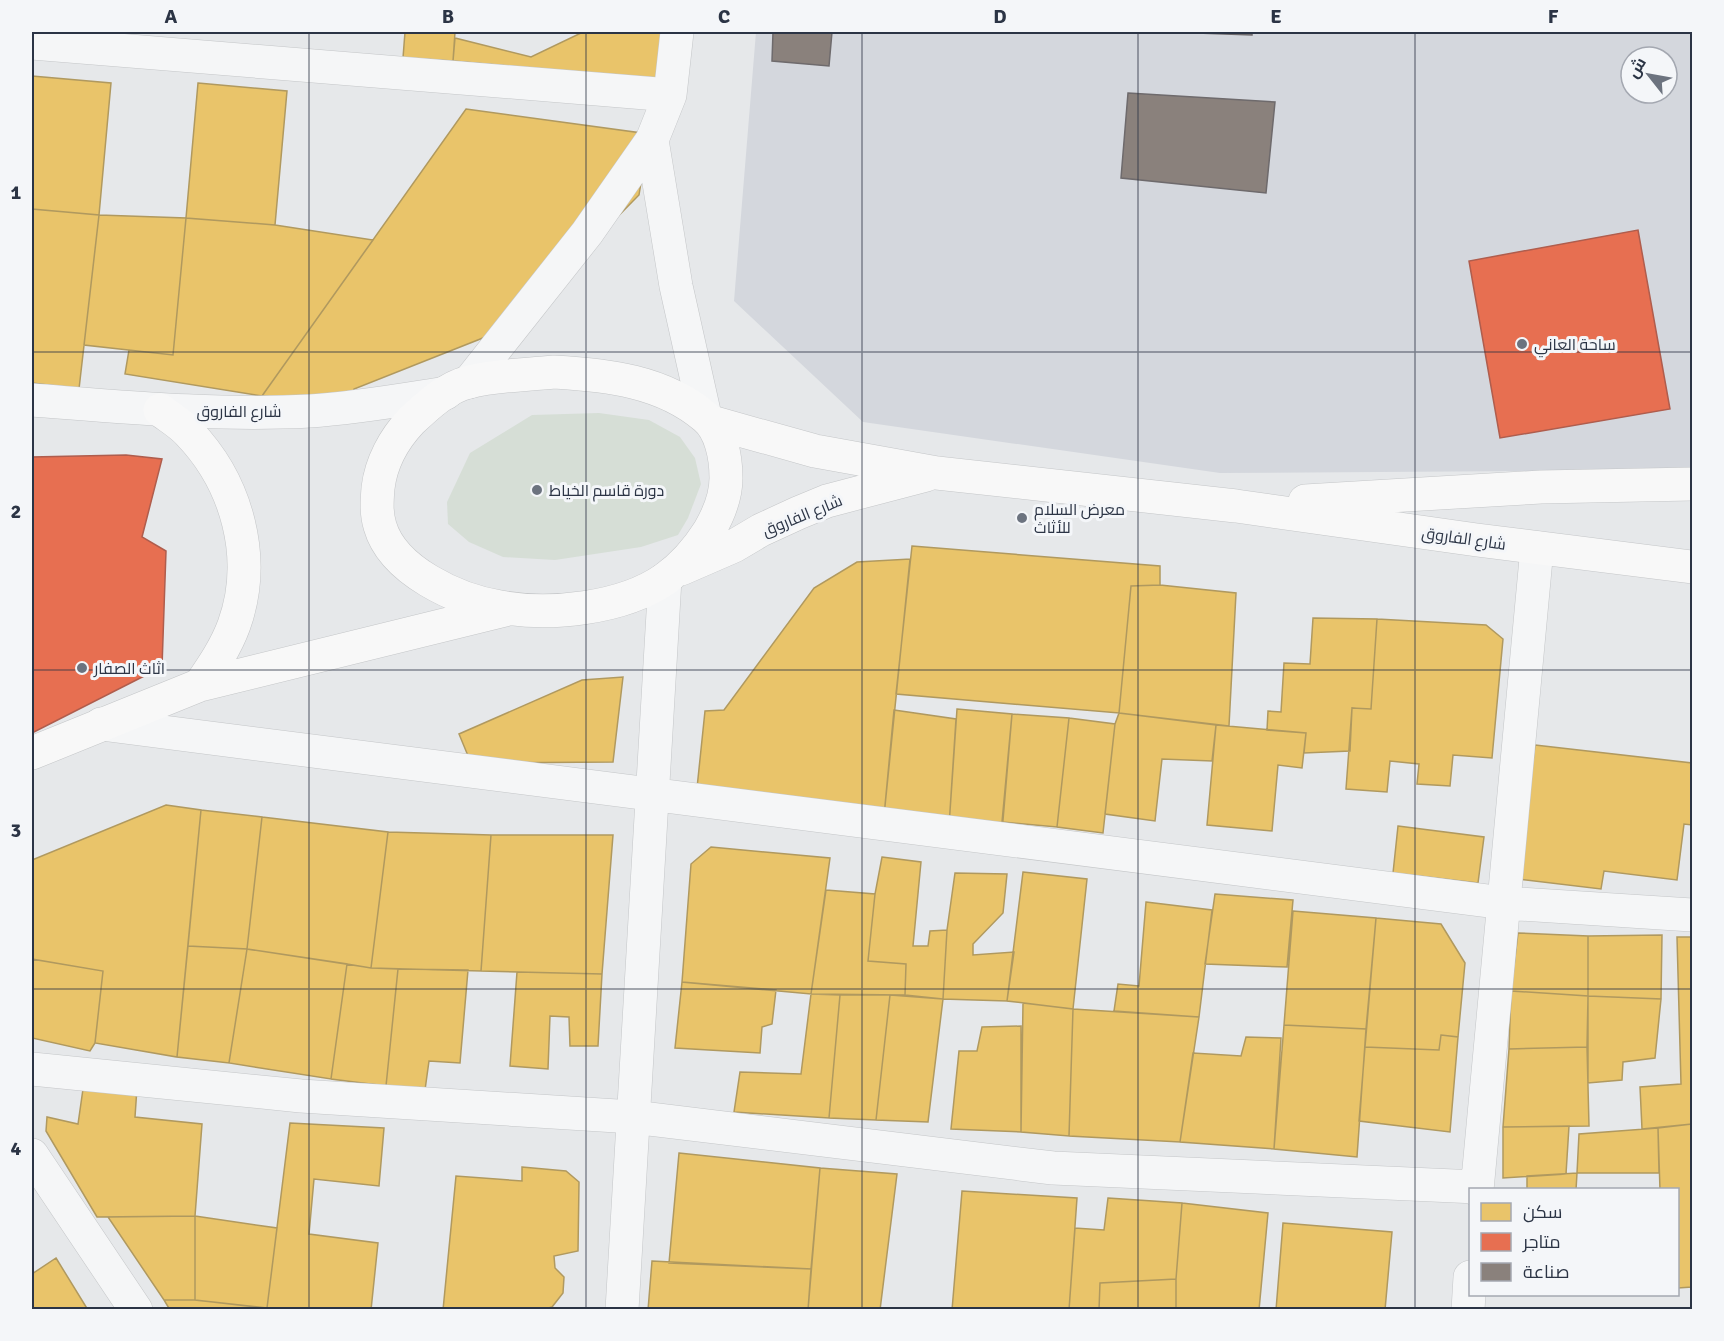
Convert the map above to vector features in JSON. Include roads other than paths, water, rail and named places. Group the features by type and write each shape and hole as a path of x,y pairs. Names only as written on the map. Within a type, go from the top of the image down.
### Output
{"main road":[{"name":"شارع الفاروق","path":"937,473 827,501 761,530 735,546 669,576 649,588 626,597 581,608 555,611 512,608 469,599 442,589 404,562 390,546 380,529 377,514 379,479 385,460 396,440 425,407 457,387 554,372 616,378 655,387 708,419 815,451 937,473 1236,506 1692,567"},
{"path":"160,410 188,431 210,458 228,488 239,521 244,555 242,590 234,624 220,656 200,685"},
{"name":"شارع الفاروق","path":"669,576 700,546 720,509 726,488 726,468 722,447 708,419"},
{"name":"شارع الفاروق","path":"1236,506 1541,487 1692,484"},
{"path":"32,753 200,685 512,608"}],"street":[{"path":"457,387 587,233 652,140 670,94 677,32"},
{"path":"32,43 670,94"},
{"path":"652,140 676,286 708,419"},
{"name":"شارع الفاروق","path":"32,400 160,410 309,411 369,406 457,387"},
{"path":"32,1069 301,1096 633,1117 1053,1168 1477,1188 1537,548"},
{"path":"622,1310 652,795 669,576"},
{"path":"101,724 1504,903 1692,915"},
{"path":"32,1155 136,1310"},
{"path":"1468,1310 1469,1294"}],"place":[{"name":"ساحة العاني","path":"1522,344"},
{"name":"دورة قاسم الخياط","path":"537,490"},
{"name":"معرض السلام للأثاث","path":"1022,518"},
{"name":"اثاث الصفار","path":"82,668"}]}
